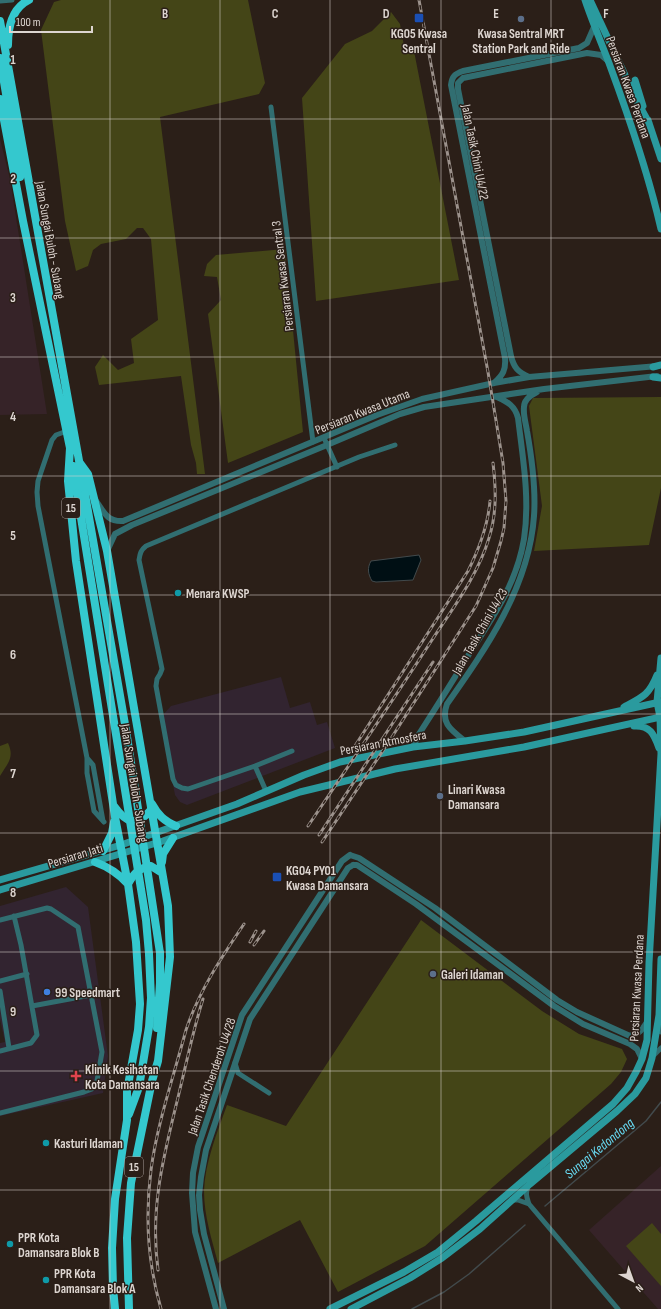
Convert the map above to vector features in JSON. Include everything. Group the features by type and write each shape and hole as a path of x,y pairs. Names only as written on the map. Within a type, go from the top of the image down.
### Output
{"highway":[{"path":"29,0 19,8 14,16 9,31 4,60 35,260 33,268"},
{"name":"Jalan Sungai Buloh - Subang","path":"0,21 4,60 80,463 126,730 160,953 154,1069 131,1183 127,1238 129,1309"},
{"name":"Jalan Sungai Buloh - Subang","path":"0,99 1,112 67,431 146,920 150,954 151,998 139,1087 127,1120"},
{"name":"Jalan Sungai Buloh - Subang","path":"70,448 68,481 76,561 113,805 128,884 136,942 140,1004 138,1030 127,1091 127,1120 115,1199 112,1248 114,1309"},
{"name":"Jalan Sungai Buloh - Subang","path":"80,463 88,474 107,551 168,906 170,957 158,1061 152,1081"},
{"path":"148,796 160,817 176,826"},
{"path":"113,805 125,819 131,821 138,821 144,818 151,810"},
{"name":"Jalan Sungai Buloh - Subang","path":"102,851 112,833 115,817"},
{"path":"95,862 108,866 128,884 134,873 143,867 151,866 162,869 164,854 173,838"}],"main road":[{"name":"Persiaran Kwasa Perdana","path":"585,0 643,161 654,197 661,229"},
{"path":"590,0 635,96 649,122"},
{"name":"Persiaran Kwasa Perdana","path":"635,80 661,159"},
{"path":"653,367 661,365"},
{"path":"653,377 661,377"},
{"name":"Persiaran Kwasa Perdana","path":"330,1309 404,1272 438,1252 613,1104 626,1088 642,1059 647,1040 649,963 661,754 659,669 661,658"},
{"path":"615,712 646,694 652,688 659,669"},
{"name":"Persiaran Atmosfera","path":"121,845 237,804 304,775 340,762 413,747 524,732 659,702"},
{"path":"157,843 300,792 395,769 524,747 660,717"},
{"path":"619,726 641,726 646,728 654,736 661,754"},
{"name":"Persiaran Jati","path":"0,890 157,843"},
{"name":"Persiaran Jati","path":"0,880 121,845"},
{"name":"Persiaran Kwasa Perdana","path":"352,1309 410,1278 442,1258 480,1229 511,1200 618,1112 635,1094 646,1078 652,1058 659,1015 661,958"}],"street":[{"path":"0,2 12,0"},
{"path":"594,27 588,43 579,48 463,70 452,78 458,83 464,78 587,53 601,55 608,61"},
{"name":"Jalan Tasik Chini U4/22","path":"452,78 451,85 505,358 505,371 494,383"},
{"name":"Jalan Tasik Chini U4/22","path":"458,83 511,356 515,368 529,378"},
{"name":"Persiaran Kwasa Sentral 3","path":"271,107 313,442"},
{"name":"Persiaran Kwasa Utama","path":"95,499 107,517 116,522 123,521 324,438 377,414 422,399 494,383 529,378 653,367"},
{"name":"Persiaran Kwasa Utama","path":"107,551 114,534 132,525 400,414 424,407 544,389 653,377"},
{"name":"Jalan Tasik Chini U4/23","path":"465,741 446,724 444,711 510,605 521,576 530,542 534,518 535,495 528,431 523,409 530,396 544,389"},
{"name":"Jalan Tasik Chini U4/23","path":"413,747 419,734 503,602 516,572 524,540 527,511 526,481 518,418 516,410 511,405 497,397"},
{"path":"67,431 56,435 52,440 38,481 38,506 88,758 87,772 94,811 104,822 92,765 88,758"},
{"path":"324,438 336,467"},
{"path":"292,750 255,766 188,788 182,788 176,785 156,686 157,679 162,669 140,563 140,553 146,546 372,452 395,445"},
{"path":"255,766 266,791"},
{"path":"350,855 359,858 435,908 557,1000 577,1012 630,1036 642,1031 648,1022"},
{"path":"350,855 353,865 357,865 430,915 554,1006 583,1024 630,1044 637,1049 642,1059"},
{"name":"Jalan Tasik Chenderoh U4/28","path":"216,1309 195,1232 192,1192 193,1173 198,1147 242,1015 342,861 350,855"},
{"name":"Jalan Tasik Chenderoh U4/28","path":"224,1309 204,1234 200,1210 201,1177 206,1150 243,1037 254,1012 348,868 353,865"},
{"path":"0,920 51,908 78,927 102,1052 97,1082 92,1089 0,1113"},
{"path":"430,915 435,908"},
{"path":"0,1051 31,1043 38,1035 27,974 14,916"},
{"path":"0,981 27,974"},
{"path":"0,991 10,1048"},
{"path":"32,1006 91,995"},
{"path":"659,1015 661,1032"},
{"path":"652,1058 661,1048"},
{"path":"235,1062 238,1073 268,1093"},
{"path":"230,1079 238,1073"},
{"path":"530,1184 526,1192 529,1204 618,1309"},
{"path":"511,1200 518,1200 529,1204"}],"shaded area":[{"path":"61,0 248,0 265,83 259,94 160,117 205,474 197,474 196,463 191,445 181,376 99,385 95,367 103,355 118,370 134,363 131,339 158,320 151,239 143,228 137,228 126,239 101,244 93,250 88,266 76,271 65,221 41,30 54,2"},
{"path":"391,12 400,24 404,46 413,46 459,280 316,301 302,98 345,44 372,31"},
{"path":"0,139 10,179 47,414 0,415"},
{"path":"285,249 303,432 228,463 208,314 221,300 217,277 204,276 207,264 216,255"},
{"path":"661,397 661,488 649,545 534,551 542,506 529,406 533,398"},
{"path":"419,555 421,560 413,580 372,581 369,573 371,561"},
{"path":"281,677 290,708 310,702 317,725 327,722 335,748 187,805 180,802 175,795 160,718 171,706"},
{"path":"8,743 11,753 9,761 0,776 0,746"},
{"path":"66,887 88,907 108,1056 103,1093 0,1116 0,1043 5,1042 0,1019 0,906"},
{"path":"421,920 542,1011 579,1034 622,1049 627,1059 621,1072 611,1084 425,1246 338,1292 300,1220 218,1263 207,1219 204,1191 209,1158 227,1105 286,1126"},
{"path":"661,1166 661,1309 658,1309 589,1230"},
{"path":"652,1223 661,1234 661,1286 626,1246"}],"waterway":[{"name":"Sungai Kedondong","path":"545,1206 646,1121 661,1102"},
{"name":"Sungai Kedondong","path":"412,1309 444,1292 469,1274 525,1225"}],"railway":[{"path":"322,842 390,740 476,606 493,568 504,528 506,501 503,463 488,372 419,0"},
{"path":"308,826 472,578 484,552 492,529 495,510 493,463"},
{"path":"351,752 468,571 482,537 490,501"},
{"path":"319,835 433,662"},
{"path":"161,1309 153,1275 148,1222 149,1187 157,1135 191,1016 211,975 244,924"},
{"path":"250,942 256,931"},
{"path":"254,945 264,931"},
{"path":"158,1270 156,1222 160,1176 191,1042 203,999"}],"place":[{"name":"KG05 Kwasa Sentral","path":"419,18"},
{"name":"Kwasa Sentral MRT Station Park and Ride","path":"521,19"},
{"name":"Menara KWSP","path":"178,593"},
{"name":"Linari Kwasa Damansara","path":"440,796"},
{"name":"KG04 PY01 Kwasa Damansara","path":"277,877"},
{"name":"Galeri Idaman","path":"433,974"},
{"name":"99 Speedmart","path":"47,992"},
{"name":"Klinik Kesihatan Kota Damansara","path":"76,1076"},
{"name":"Kasturi Idaman","path":"46,1143"},
{"name":"PPR Kota Damansara Blok B","path":"10,1244"},
{"name":"PPR Kota Damansara Blok A","path":"46,1280"}]}
